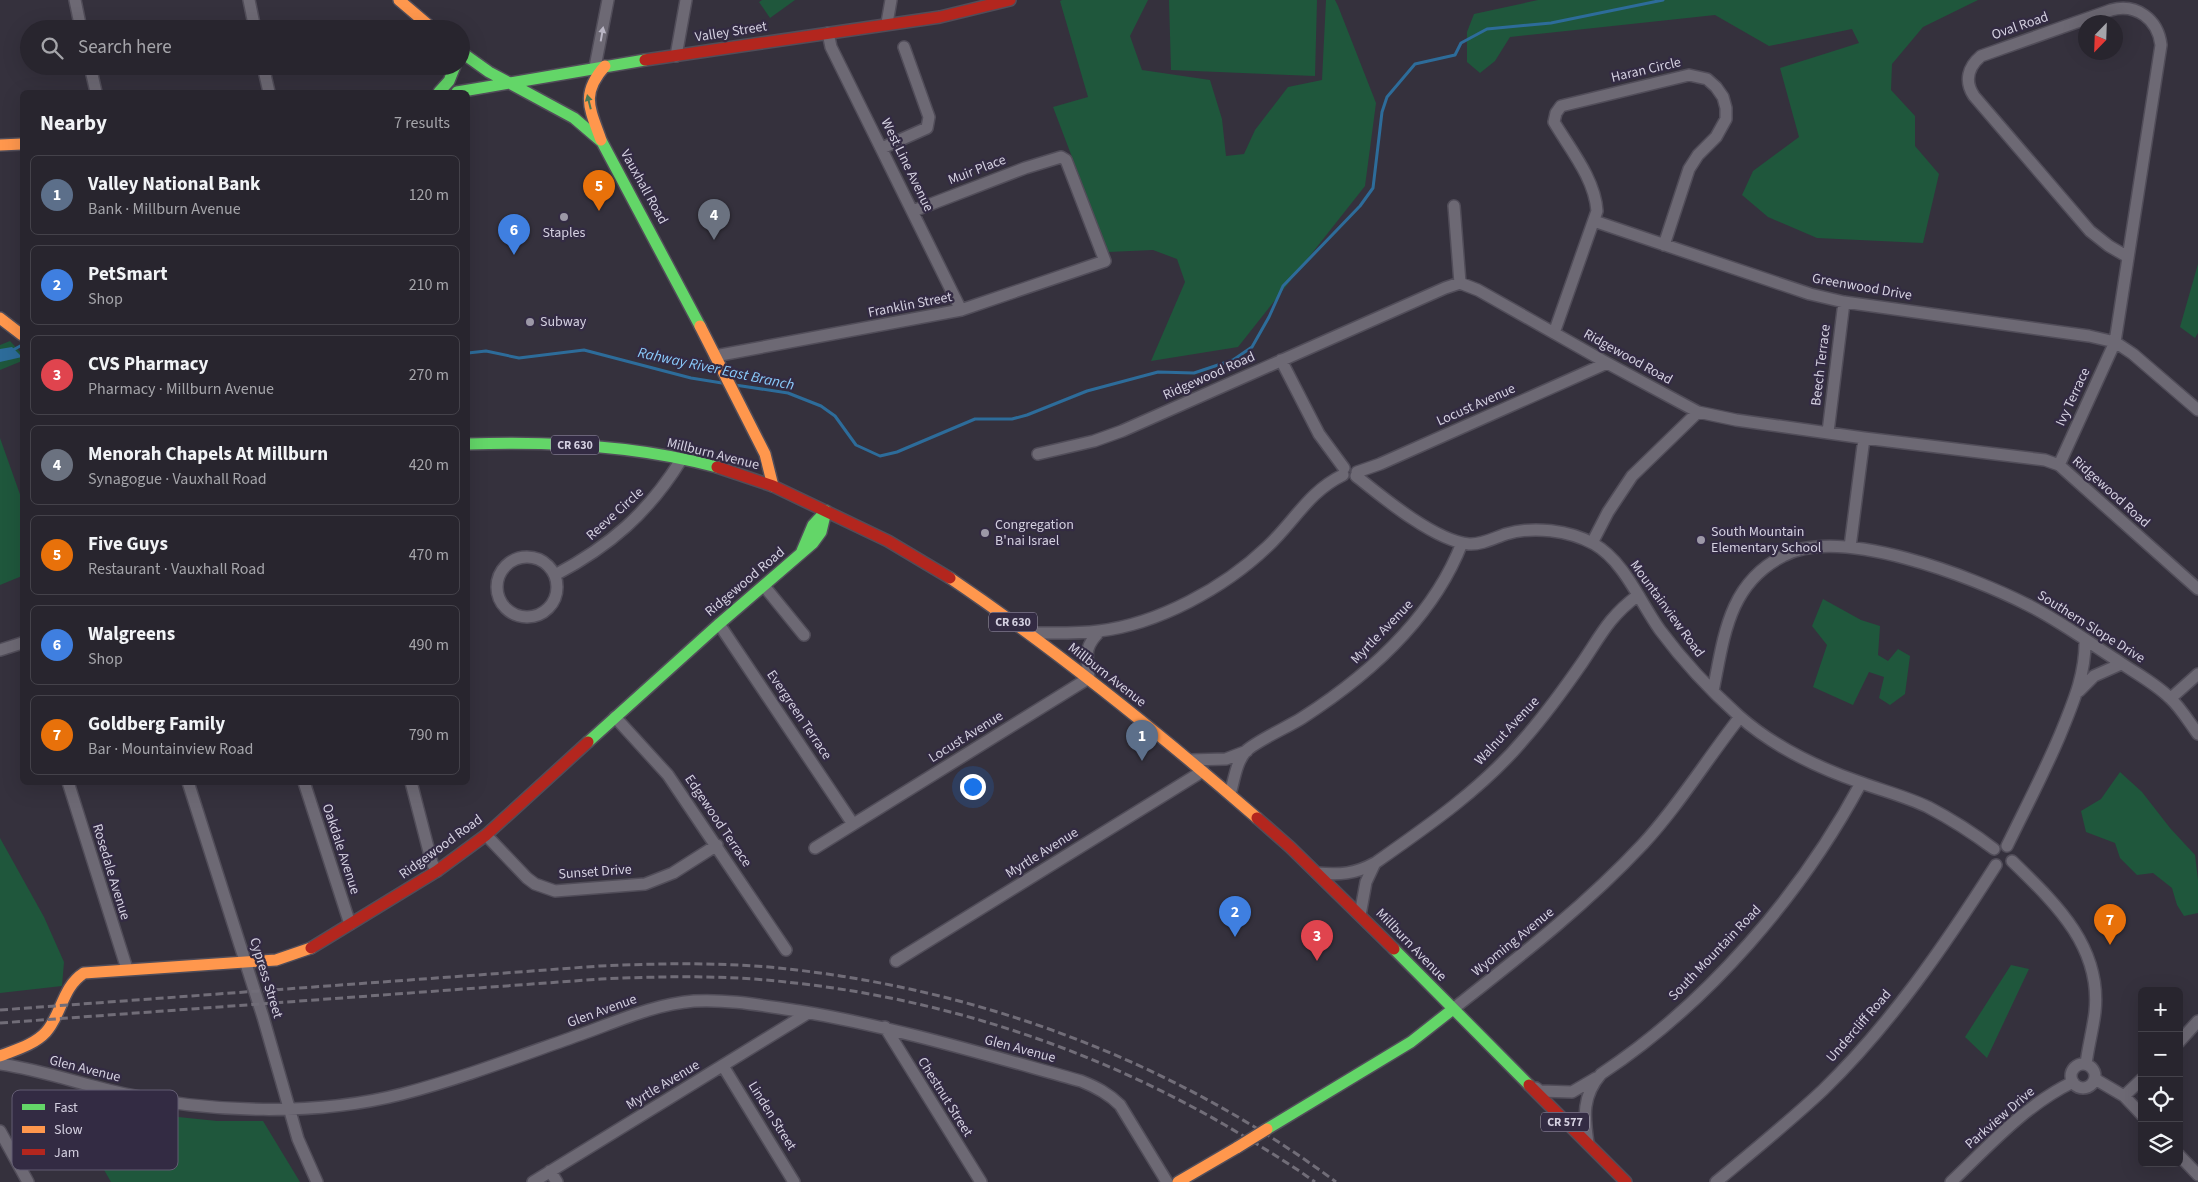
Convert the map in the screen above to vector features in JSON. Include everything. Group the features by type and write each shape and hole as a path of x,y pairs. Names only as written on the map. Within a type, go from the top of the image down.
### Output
{"main road":[{"path":"399,0 422,20"},
{"name":"Valley Street","path":"467,90 600,66 962,12 1010,0"},
{"name":"Vauxhall Road","path":"470,59 507,82 574,118 602,142 656,241 766,454 773,486"},
{"path":"600,66 593,78 587,95 587,102 602,142"},
{"path":"441,90 451,75"},
{"path":"0,145 20,144"},
{"path":"0,318 20,333"},
{"name":"Millburn Avenue","path":"470,444 529,442 619,448 741,474 773,486 888,541 944,574 1029,633 1089,678 1230,794 1360,915 1626,1182"},
{"name":"Ridgewood Road","path":"0,1056 32,1042 46,1032 53,1024 74,979 78,975 84,973 276,960 303,952 437,871 486,835 719,624 801,554 806,535 814,522 826,511"},
{"name":"Wyoming Avenue","path":"1178,1182 1411,1042 1453,1009"}],"street":[{"path":"75,0 79,20"},
{"path":"248,0 253,20"},
{"path":"600,66 608,0"},
{"path":"676,56 686,0"},
{"path":"887,23 891,0"},
{"path":"962,12 965,0"},
{"name":"Oval Road","path":"2115,342 2161,45 2154,24 2142,13 2131,9 2116,9 1981,56 1974,61 1968,77 1974,96 2090,231 2109,246 2128,257"},
{"name":"West Line Avenue","path":"828,33 831,47 961,310"},
{"path":"882,148 927,128 929,117 904,47"},
{"path":"92,75 96,90"},
{"path":"265,75 269,90"},
{"name":"Haran Circle","path":"1594,221 1597,211 1596,198 1554,122 1556,113 1561,106 1689,75 1707,79 1723,97 1726,119 1716,137 1698,155 1689,169 1664,245"},
{"name":"Muir Place","path":"913,211 1025,168 1061,158 1066,160 1105,261"},
{"path":"1454,206 1460,283"},
{"path":"1554,333 1594,221"},
{"name":"Greenwood Drive","path":"1594,221 1810,294 1844,302 2088,336 2115,342 2133,354 2196,405"},
{"name":"Franklin Street","path":"715,356 961,310 1105,261"},
{"name":"Ridgewood Road","path":"1038,454 1103,438 1460,283 1478,290 1606,363 1698,412 1736,420 1864,438 2045,460 2059,465 2198,590"},
{"name":"Beech Terrace","path":"1828,432 1844,302"},
{"name":"Ivy Terrace","path":"2059,465 2115,342"},
{"path":"1281,360 1319,434 1350,480 1356,474"},
{"name":"Locust Avenue","path":"1356,474 1606,363"},
{"path":"1592,543 1608,512 1632,476 1698,412"},
{"path":"1850,546 1864,438"},
{"name":"Reeve Circle","path":"555,575 599,550 627,527 655,498 681,460"},
{"path":"1029,633 1100,631 1141,621 1175,608 1222,582 1266,548 1289,525 1319,488 1344,471"},
{"name":"Mountainview Road","path":"1356,474 1428,527 1462,543 1479,543 1508,533 1534,530 1557,532 1592,543 1603,550 1616,563 1671,645 1713,691 1740,717 1788,750 1860,783 1926,807 1970,832 1994,849"},
{"name":"Myrtle Avenue","path":"1190,760 1226,759 1247,751 1302,718 1372,667 1399,639 1441,588 1462,543"},
{"name":"Southern Slope Drive","path":"1713,691 1728,621 1742,592 1756,575 1783,556 1803,548 1827,545 1850,546 1926,564 1963,576 2029,605 2150,682 2171,698 2198,734"},
{"path":"529,556 541,560 555,575 557,586 555,599 547,609 536,616 524,617 512,614 499,600 496,587 498,575 506,564 517,558 529,556"},
{"path":"764,586 804,635"},
{"name":"Walnut Avenue","path":"1317,873 1348,874 1363,870 1448,811 1524,740 1555,702 1613,616 1637,596"},
{"name":"Evergreen Terrace","path":"719,624 853,824"},
{"path":"1089,678 1087,657 1089,642 1100,631"},
{"path":"2007,846 2044,773 2078,692 2085,662 2084,639"},
{"path":"0,650 20,644"},
{"path":"2078,692 2094,676 2121,664"},
{"path":"2171,698 2198,674"},
{"name":"Locust Avenue","path":"815,848 1089,678"},
{"name":"Edgewood Terrace","path":"615,717 668,775 786,950"},
{"name":"Wyoming Avenue","path":"1453,1009 1555,929 1643,845 1685,793 1716,747 1740,717"},
{"path":"1230,794 1240,763 1247,751"},
{"name":"Myrtle Avenue","path":"896,961 1203,771"},
{"name":"South Mountain Road","path":"1527,1083 1540,1091 1572,1092 1601,1074 1663,1029 1751,941 1810,868 1842,818 1860,783"},
{"name":"Rosedale Avenue","path":"69,785 126,970"},
{"name":"Cypress Street","path":"189,785 263,1017 288,1108 305,1157 317,1182"},
{"name":"Oakdale Avenue","path":"305,785 350,924"},
{"path":"413,785 432,863 437,871"},
{"name":"Sunset Drive","path":"486,835 527,878 536,884 556,891 644,884 673,873 717,845"},
{"path":"2012,861 2004,867 1996,865 1992,860 1994,849 2000,845 2007,846 2012,851 2012,861 2041,889 2073,926 2089,957 2095,993 2095,1012 2086,1064"},
{"path":"1360,915 1366,882 1375,863"},
{"name":"Undercliff Road","path":"1716,1182 1822,1090 1887,1020 1946,941 1996,865"},
{"name":"Glen Avenue","path":"178,1103 234,1108 288,1108 359,1103 407,1093 458,1078 643,1012 691,1001 733,1001 885,1027 1081,1081 1098,1088 1110,1095 1120,1105 1167,1182"},
{"name":"Myrtle Avenue","path":"533,1182 808,1013"},
{"path":"2183,1038 2198,1021"},
{"name":"Chestnut Street","path":"885,1027 981,1182"},
{"name":"Glen Avenue","path":"0,1064 110,1090"},
{"path":"2086,1064 2094,1071 2094,1079 2090,1085 2083,1087 2073,1082 2072,1070 2078,1065 2086,1064"},
{"name":"Linden Street","path":"723,1066 794,1182"},
{"name":"South Mountain Road","path":"1588,1145 1584,1118 1586,1101 1590,1090 1601,1074"},
{"path":"2094,1079 2124,1096 2138,1111"},
{"name":"Parkview Drive","path":"1951,1182 2026,1111 2057,1090 2073,1082"},
{"path":"2124,1096 2138,1083"},
{"path":"0,1131 12,1153"},
{"path":"2183,1159 2198,1175"},
{"path":"21,1170 28,1182"},
{"path":"550,1171 557,1182"}],"green space":[{"path":"762,0 795,0 770,18 759,2"},
{"path":"1148,0 1130,36 1142,70 1210,80 1222,119 1226,156 1244,154 1255,130 1288,87 1322,80 1326,0 1335,0 1376,103 1365,186 1238,347 1151,361 1185,282 1177,259 1153,250 1108,252 1053,107 1088,97 1060,1"},
{"path":"1169,0 1317,0 1315,76 1171,70"},
{"path":"1538,0 1978,0 1923,27 1892,64 1891,90 1915,116 1915,146 1939,174 1923,243 1817,238 1768,217 1742,195 1753,171 1799,137 1780,68 1859,43 1852,29 1769,46 1715,15 1510,37 1495,61 1480,73 1467,62 1467,32 1474,14"},
{"path":"2198,264 2198,333 2195,338 2180,327"},
{"path":"10,341 20,352 20,362 0,370 0,345"},
{"path":"0,438 20,494 20,577 0,585"},
{"path":"1823,599 1861,620 1880,626 1878,655 1888,661 1898,649 1910,656 1905,694 1890,705 1879,698 1884,677 1869,672 1853,705 1813,687 1827,645 1812,626"},
{"path":"2120,772 2142,792 2170,828 2195,855 2198,880 2198,913 2184,916 2177,905 2172,888 2153,873 2137,875 2120,858 2115,843 2086,832 2081,811 2101,799"},
{"path":"0,838 44,917 64,962 62,986 0,993"},
{"path":"2011,965 2029,969 1987,1058 1965,1037"},
{"path":"178,1117 217,1121 263,1121 300,1182 111,1182 104,1170 178,1170"}],"water":[{"path":"12,347 20,357 0,362 0,349"}],"waterway":[{"name":"Rahway River East Branch","path":"735,385 788,393 821,406 835,416 856,445 880,456 897,452 975,419 1012,419 1087,391 1158,372 1194,373 1233,360 1252,347 1269,317 1283,286 1360,206 1373,188 1382,112 1387,97 1415,64 1455,55 1461,43 1487,29 1551,23 1663,0"},
{"name":"Rahway River East Branch","path":"13,350 20,346"},
{"name":"Rahway River East Branch","path":"470,353 486,351 519,358 584,350 691,378 722,383"}],"railway":[{"path":"0,1010 600,966 699,964 773,967 797,970 869,981 941,996 1011,1016 1080,1041 1148,1070 1213,1103 1276,1140 1336,1182"},
{"path":"0,1023 601,979 698,977 771,980 852,991 963,1015 1071,1051 1124,1073 1175,1098 1282,1159 1315,1182"}],"traffic: fast":[{"path":"470,58 489,72 574,118 602,142 700,326"},
{"path":"469,90 645,60"},
{"path":"441,90 451,75"},
{"path":"470,444 531,443 593,446 656,454 717,467"},
{"path":"802,551 813,525 826,511"},
{"path":"588,742 719,624 813,543 821,532 826,511"},
{"path":"1394,949 1529,1085"},
{"path":"1267,1129 1411,1042 1453,1009"}],"traffic: slow":[{"path":"399,0 422,20"},
{"path":"601,140 593,119 590,94 592,85 605,66"},
{"path":"0,145 20,144"},
{"path":"0,318 20,333"},
{"path":"700,326 765,454 773,486"},
{"path":"950,578 1069,664 1183,755 1257,818"},
{"path":"0,1056 30,1044 41,1037 56,1017 71,986 84,973 276,960 311,948"},
{"path":"1238,1147 1267,1129"},
{"path":"1178,1182 1238,1147"}],"traffic: jam":[{"path":"645,60 940,17 1010,0"},
{"path":"717,467 773,486 888,541 950,578"},
{"path":"311,948 437,871 486,835 588,742"},
{"path":"1257,818 1290,847 1394,949"},
{"path":"1529,1085 1626,1182"}],"place":[{"name":"Five Guys","path":"599,211"},
{"name":"Staples","path":"564,217"},
{"name":"Menorah Chapels At Millburn","path":"714,240"},
{"name":"Walgreens","path":"514,255"},
{"name":"Subway","path":"530,322"},
{"name":"Congregation B'nai Israel","path":"985,533"},
{"name":"South Mountain Elementary School","path":"1701,540"},
{"name":"Valley National Bank","path":"1142,761"},
{"name":"PetSmart","path":"1235,937"},
{"name":"Goldberg Family","path":"2110,945"},
{"name":"CVS Pharmacy","path":"1317,961"}]}
